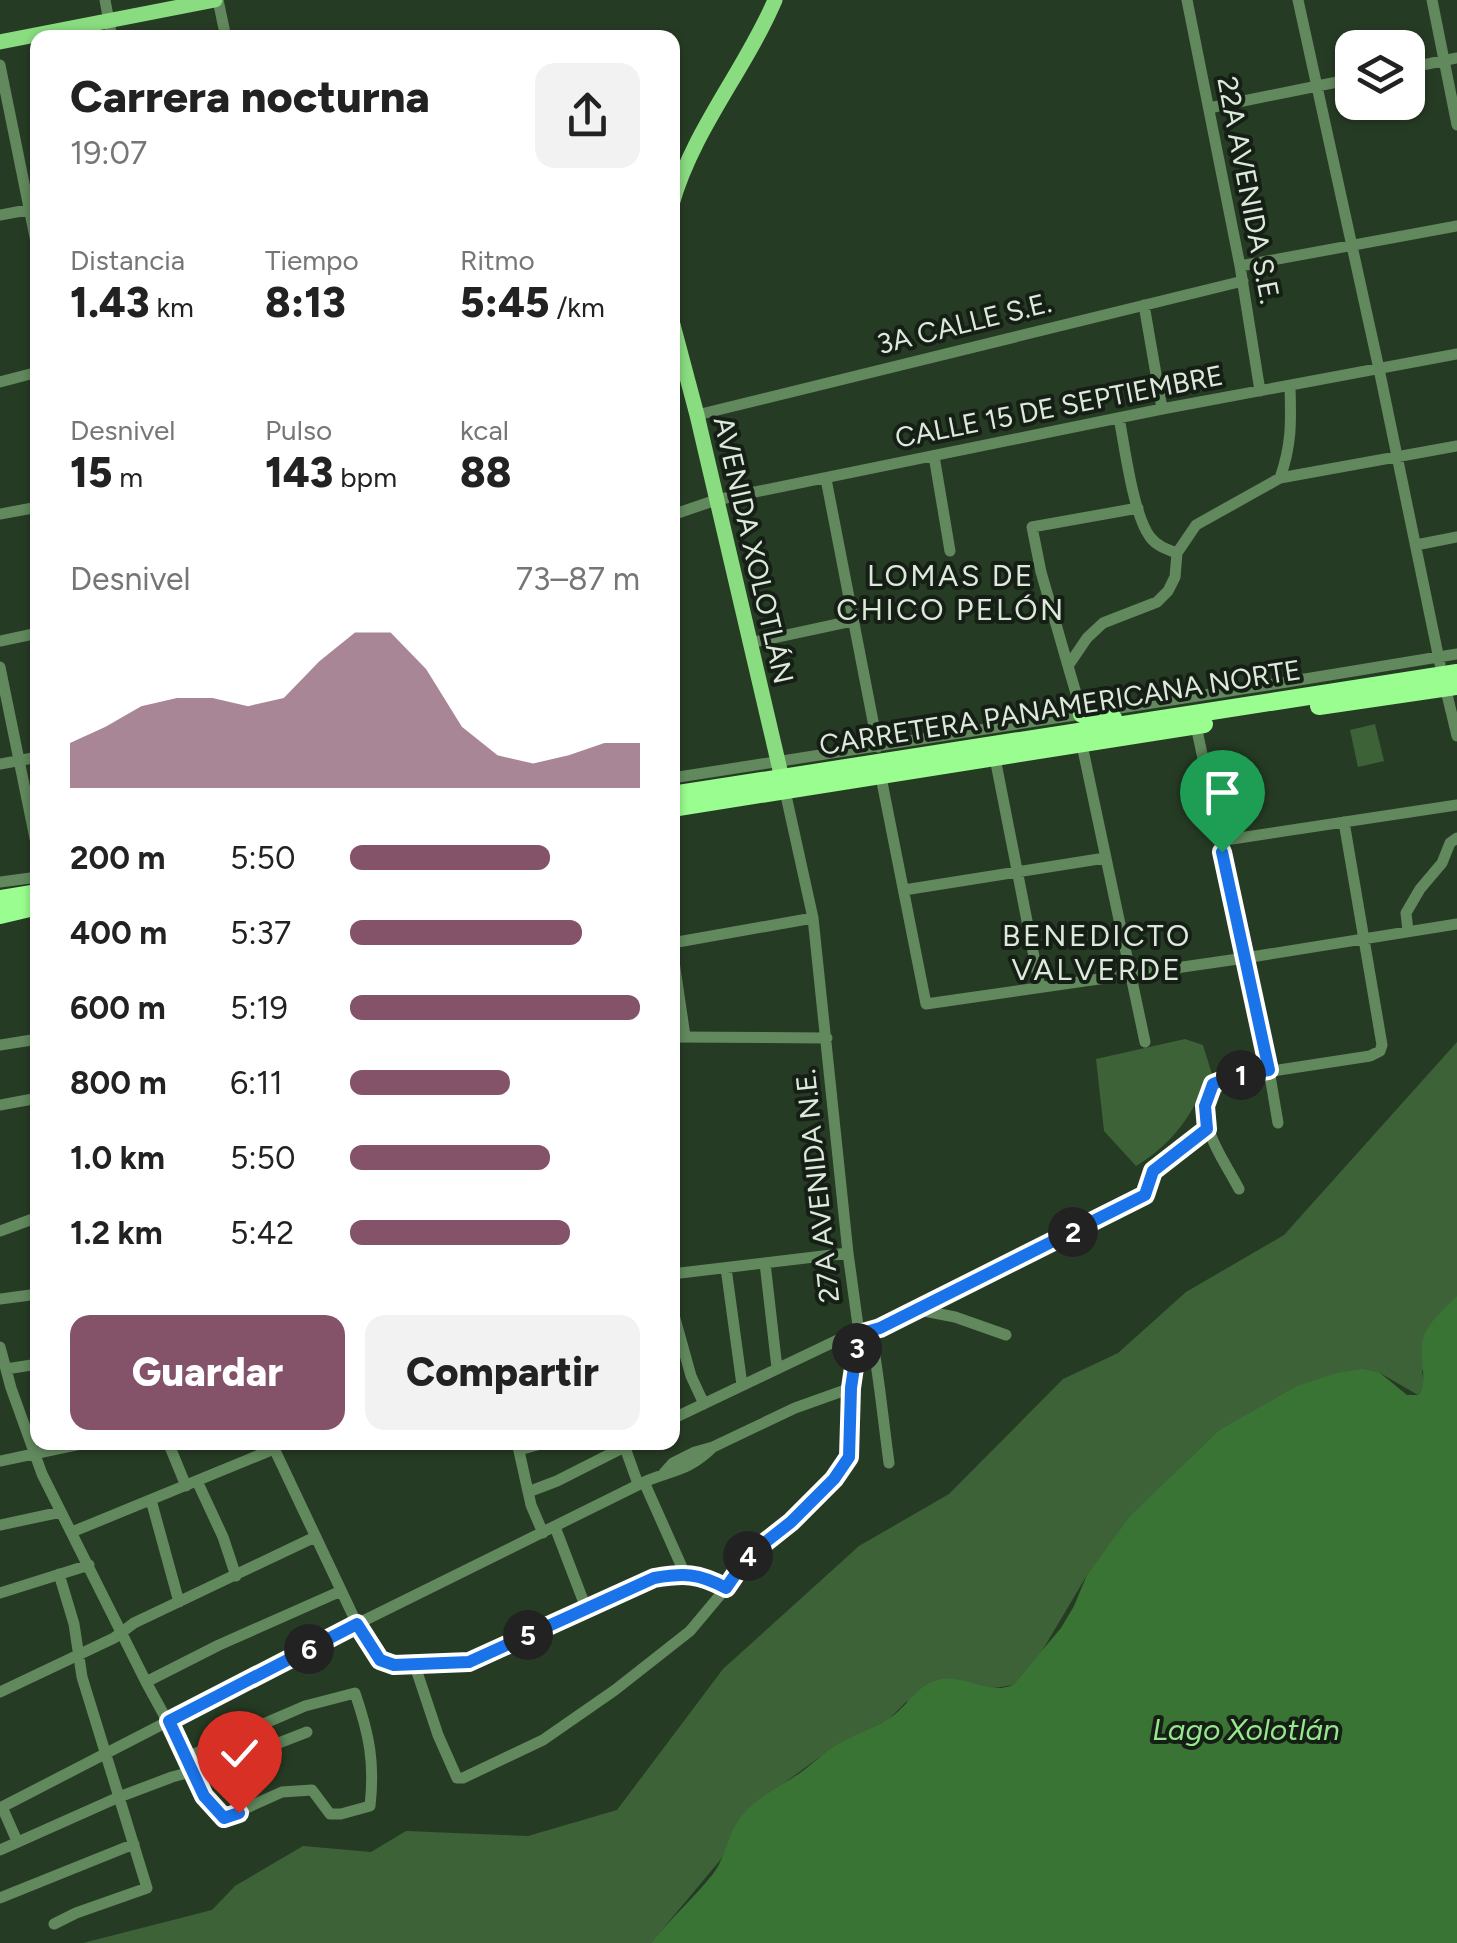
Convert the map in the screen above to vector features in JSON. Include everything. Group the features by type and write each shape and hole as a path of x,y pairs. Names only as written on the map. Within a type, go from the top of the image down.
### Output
{"highway":[{"name":"CARRETERA PANAMERICANA NORTE","path":"680,795 1194,719 1403,695 1450,676"},
{"name":"CARRETERA PANAMERICANA NORTE","path":"680,806 781,777 881,776 1082,745 1194,719 1450,676"},
{"path":"1082,714 1119,718 1172,710 1194,719"},
{"path":"0,899 30,894"},
{"path":"0,919 30,910"}],"main road":[{"path":"54,30 171,0"},
{"path":"0,32 216,0"},
{"path":"680,181 699,138 777,0"},
{"path":"0,42 30,35"},
{"name":"AVENIDA XOLOTLÁN","path":"680,350 781,777"}],"street":[{"path":"216,0 224,30"},
{"name":"22A AVENIDA S.E.","path":"1187,0 1243,281 1260,391"},
{"path":"1298,0 1416,545 1450,676 1457,736"},
{"path":"1432,0 1450,60 1457,125"},
{"path":"1425,65 1450,60"},
{"path":"0,65 30,196"},
{"path":"1209,108 1335,82"},
{"path":"0,215 30,210"},
{"path":"1240,266 1457,226"},
{"name":"3A CALLE S.E.","path":"698,416 1243,281"},
{"path":"1144,305 1162,409"},
{"name":"CALLE 15 DE SEPTIEMBRE","path":"680,512 716,500 1162,409 1457,354"},
{"path":"0,382 30,374"},
{"path":"1280,478 1292,430 1290,386"},
{"path":"1119,418 1138,508 1148,535 1161,548 1177,554"},
{"path":"1068,666 1103,623 1157,602 1168,592 1177,554 1196,525 1280,478 1457,446"},
{"path":"934,456 950,551"},
{"path":"826,478 878,746"},
{"path":"0,514 30,508"},
{"path":"1082,714 1032,528 1138,508"},
{"path":"1416,545 1457,537"},
{"path":"750,642 852,622"},
{"path":"0,641 30,635"},
{"path":"1450,676 1457,654"},
{"path":"0,667 30,814"},
{"path":"680,778 781,777 878,746 1082,714 1450,676"},
{"path":"1194,719 1278,1124"},
{"path":"1082,745 1145,1042"},
{"path":"0,764 30,758"},
{"path":"994,758 1040,987"},
{"path":"881,776 926,1004 1457,924"},
{"name":"27A AVENIDA N.E.","path":"415,1666 457,1778 544,1740 616,1690 690,1631 748,1556 791,1522 834,1479 849,1457 851,1388 865,1333 848,1253 813,918 781,777"},
{"path":"1220,840 1457,805"},
{"path":"1239,1188 1207,1129 1205,1106 1213,1084 1233,1076 1370,1056 1382,1045 1344,822"},
{"path":"1408,931 1406,913 1457,838"},
{"path":"904,890 1106,858"},
{"path":"0,882 30,878"},
{"path":"680,943 813,918"},
{"path":"680,1036 827,1038"},
{"path":"0,1045 30,1040"},
{"path":"0,1105 30,1099"},
{"path":"680,1415 844,1337 865,1333 918,1310 1145,1195 1153,1171 1207,1129"},
{"path":"0,1231 30,1220"},
{"path":"680,1273 848,1253"},
{"path":"764,1263 777,1368"},
{"path":"726,1268 742,1385"},
{"path":"0,1299 30,1295"},
{"path":"918,1310 954,1317 1006,1335"},
{"path":"865,1333 880,1384 889,1464"},
{"path":"680,1337 704,1404"},
{"path":"0,1346 6,1389 30,1445"},
{"path":"6,1370 30,1366"},
{"path":"17,1841 1,1807 357,1624 664,1474 673,1463 695,1452 851,1388"},
{"path":"32,1450 204,1796 224,1818 282,1792 312,1790 330,1814 370,1806 373,1780 369,1734 354,1693 305,1706 187,1756"},
{"path":"0,1462 53,1450"},
{"path":"173,1450 223,1537 236,1576"},
{"path":"72,1532 263,1450"},
{"path":"274,1450 357,1624 380,1660 394,1665 469,1662 654,1578 684,1574 707,1578 726,1588"},
{"path":"519,1450 528,1492 586,1608"},
{"path":"528,1492 616,1450"},
{"path":"629,1450 684,1574"},
{"path":"151,1500 179,1602"},
{"path":"0,1525 62,1512"},
{"path":"0,1692 315,1537"},
{"path":"0,1593 89,1565"},
{"path":"54,1924 147,1888 82,1677 74,1624 59,1574"},
{"path":"146,1682 341,1591"},
{"path":"0,1850 119,1797 307,1732"},
{"path":"0,1898 134,1844"}],"shaded area":[{"path":"1375,724 1384,761 1358,767 1350,730"},
{"path":"1185,1039 1203,1045 1212,1074 1172,1137 1136,1166 1104,1131 1096,1059"},
{"path":"1457,1042 1457,1299 1422,1372 1425,1384 1418,1395 1380,1373 1218,1431 1139,1508 1087,1575 1042,1651 1013,1685 906,1702 889,1719 821,1756 745,1812 722,1858 651,1943 83,1943 212,1910 235,1886 303,1846 371,1852 406,1831 528,1836 617,1810 723,1669 859,1546 949,1494 1063,1379 1118,1353 1186,1292 1284,1235"}],"water":[{"name":"Lago Xolotlán","path":"1457,1296 1457,1943 651,1943 713,1874 739,1820 764,1796 832,1748 892,1717 932,1682 953,1679 992,1688 1013,1685 1061,1628 1087,1575 1131,1515 1218,1431 1297,1386 1337,1373 1363,1369 1380,1373 1407,1395 1418,1395 1423,1382 1425,1333"}],"district":[{"name":"LOMAS DE CHICO PELÓN","path":"951,593"},
{"name":"BENEDICTO VALVERDE","path":"1097,953"}],"route":[{"path":"239,1813 224,1818 204,1796 169,1721 357,1624 380,1660 394,1665 469,1662 654,1578 683,1573 707,1578 726,1588 748,1556 791,1522 834,1479 849,1457 851,1388 859,1334 880,1328 1145,1195 1153,1171 1207,1129 1205,1106 1213,1084 1269,1070 1222,852"}]}
